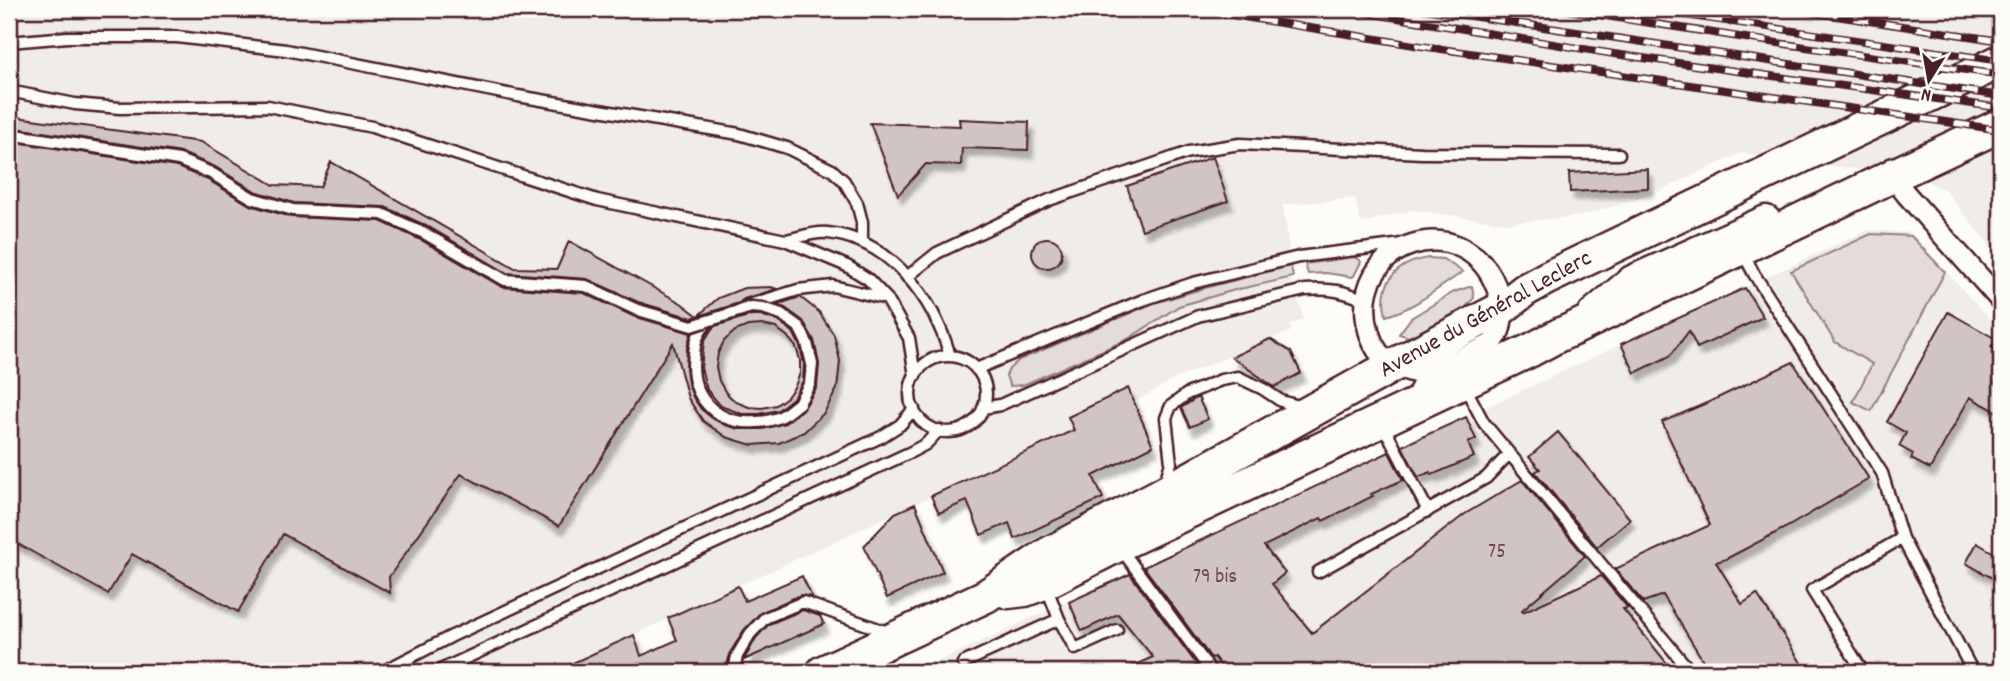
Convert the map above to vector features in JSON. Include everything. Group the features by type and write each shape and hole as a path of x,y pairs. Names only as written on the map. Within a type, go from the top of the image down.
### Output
{"main road":[{"name":"Avenue du Général Leclerc","path":"823,672 986,596 1048,555 1501,309 1525,290 1547,278 2001,61"},
{"path":"1575,328 1632,280 1892,170 2001,114"},
{"name":"Avenue du Général Leclerc","path":"986,596 1025,590 1044,583 1118,545 1740,248 1892,170 2001,125"}],"street":[{"path":"1892,170 2001,301"},
{"path":"1412,405 1427,375 1491,344 1501,330 1499,296 1492,278 1476,259 1469,253 1445,243 1414,243 1396,251 1374,275 1367,301 1366,321 1371,336 1380,355 1394,365 1427,375 1462,382"}],"lane":[{"path":"9,42 68,37 177,37 286,50 518,96 739,134 787,148 832,170 844,181 857,203 862,222 862,242"},
{"path":"9,91 75,104 120,108 268,106 372,127 597,200 785,240 868,279 887,299 909,338 915,376 911,393 914,409 924,423 939,430 951,431 963,428 977,418 984,408 985,384 976,369 962,358 950,356 927,362 915,376"},
{"path":"9,134 179,160 211,173 252,198 293,209 382,214 424,233 505,280 586,286 635,309 692,326 715,320 751,307 781,314 799,327 807,342 812,364 810,383 799,403 781,416 764,422 728,420 714,412 700,396 694,379 695,341 704,326 722,315 798,290 833,286 887,299"},
{"path":"907,277 937,253 1049,200 1189,152 1240,144 1422,153 1619,154"},
{"path":"785,240 826,232 862,242 881,252 907,277 927,303 940,327 950,356"},
{"path":"976,369 1143,300 1193,283 1298,257 1414,243"},
{"path":"1740,248 1882,473 1902,538 1973,672"},
{"path":"984,408 1000,405 1198,316 1305,290 1341,291 1367,301"},
{"path":"1162,494 1171,463 1166,418 1171,406 1187,394 1222,380 1238,377 1281,401 1312,411"},
{"path":"1462,382 1484,424 1692,672"},
{"path":"382,672 464,631 881,437 900,425 914,409"},
{"path":"1380,420 1429,511"},
{"path":"436,672 911,452 926,444 939,430"},
{"path":"1318,572 1486,478 1509,454"},
{"path":"1863,672 1812,590 1902,538"},
{"path":"1118,545 1208,667 1199,672"},
{"path":"1044,583 1075,649 1117,629"},
{"path":"734,672 737,656 750,634 765,618 803,602 901,636"},
{"path":"963,663 1059,619"}],"shaded area":[{"path":"9,9 2001,9 2001,259 1944,189 1920,178 1741,153 1651,195 1581,216 1507,223 1413,210 1361,223 1355,198 1283,205 1293,292 1301,307 1303,319 1290,325 1291,331 1179,377 1134,402 1127,389 1068,416 1074,430 553,672 9,672"},
{"path":"1868,230 1911,233 2001,332 2001,672 915,672"},
{"path":"1871,234 1911,236 1945,272 1871,411 1853,402 1872,364 1835,342 1791,271"},
{"path":"1353,257 1361,262 1352,277 1326,273 1308,274 1305,264"},
{"path":"1428,258 1443,259 1463,272 1416,303 1386,316 1385,294 1392,276 1407,265"},
{"path":"1291,266 1293,277 1179,306 1128,339 1023,385 1010,386 1006,376 1019,360 1154,303"},
{"path":"1472,286 1474,298 1462,311 1413,336 1399,334 1411,318 1454,292"}],"building":[{"path":"9,116 201,142 274,185 320,187 331,162 515,268 557,269 569,241 681,303 698,316 718,298 744,288 777,289 744,299 739,303 692,318 638,302 587,279 507,273 427,226 385,207 294,203 255,191 215,167 182,153 9,127"},
{"path":"959,119 1029,122 1028,150 962,148 961,165 926,164 898,195 870,123 960,126"},
{"path":"9,141 177,167 208,180 250,205 291,217 380,221 421,240 502,287 584,293 633,316 691,333 686,368 693,397 701,409 712,418 739,429 763,429 785,423 804,408 817,387 819,364 814,340 803,321 776,305 800,297 819,312 834,335 840,361 837,389 824,413 804,432 779,443 752,445 726,437 703,421 688,398 673,343 559,526 461,474 389,577 390,593 283,534 238,612 132,554 108,594 9,539"},
{"path":"1213,157 1228,201 1142,230 1127,186"},
{"path":"1648,169 1648,188 1570,192 1569,173"},
{"path":"1047,238 1058,242 1062,253 1058,264 1047,268 1036,264 1032,253 1036,242"},
{"path":"1745,288 1763,317 1697,348 1689,331 1670,356 1635,373 1621,344"},
{"path":"1948,312 1996,339 1991,347 2001,353 2001,369 1994,383 2001,387 2001,414 1970,397 1930,469 1911,459 1913,454 1899,446 1906,433 1887,422"},
{"path":"761,315 778,321 793,332 804,364 803,381 793,398 778,410 759,414 742,414 721,406 707,390 701,368 704,342 715,326","holes":["748,326 776,328 796,347 800,373 795,386 787,397 776,405 762,408 736,402 726,393 719,381 716,367 718,353 724,341 735,331"]},
{"path":"1270,339 1291,352 1301,373 1274,387 1232,357"},
{"path":"1793,362 1869,479 1789,526 1716,562 1742,604 1757,594 1807,672 1710,672 1663,595 1643,602 1615,569 1710,525 1662,422"},
{"path":"1128,388 1153,446 1093,476 1103,498 1015,539 1009,523 981,535 967,501 939,513 931,496 1074,430 1068,417"},
{"path":"1198,397 1208,419 1190,427 1181,408"},
{"path":"1466,417 1476,439 1468,443 1474,457 1432,475 1431,472 1418,477 1402,446"},
{"path":"1558,432 1630,519 1597,547 1535,472 1540,469 1529,457"},
{"path":"1389,452 1403,480 1371,494 1373,496 1323,521 1321,518 1264,546 1285,573 1272,584 1312,633 1465,514 1522,480 1585,556 1522,610 1523,612 1601,576 1628,608 1623,609 1674,672 1226,672 1214,657 1211,658 1144,567"},
{"path":"915,504 943,572 887,598 864,546 895,513"},
{"path":"1977,543 2001,557 2001,583 1966,563"},
{"path":"1130,574 1197,665 1180,672 1119,672 1153,657 1118,614 1082,631 1069,602"},
{"path":"802,576 812,597 800,595 760,613 744,630 730,653 727,667 715,672 553,672 634,635 641,656 677,640 668,618 738,586 745,601"},
{"path":"803,610 820,616 824,624 744,660 756,638 769,624"}],"railway":[{"path":"1195,9 1414,45 2001,130"},
{"path":"1343,9 1614,54 2001,108"},
{"path":"1424,9 2001,96"},
{"path":"1561,9 2001,75"},
{"path":"1643,9 2001,61"},
{"path":"1790,9 2001,41"}]}
